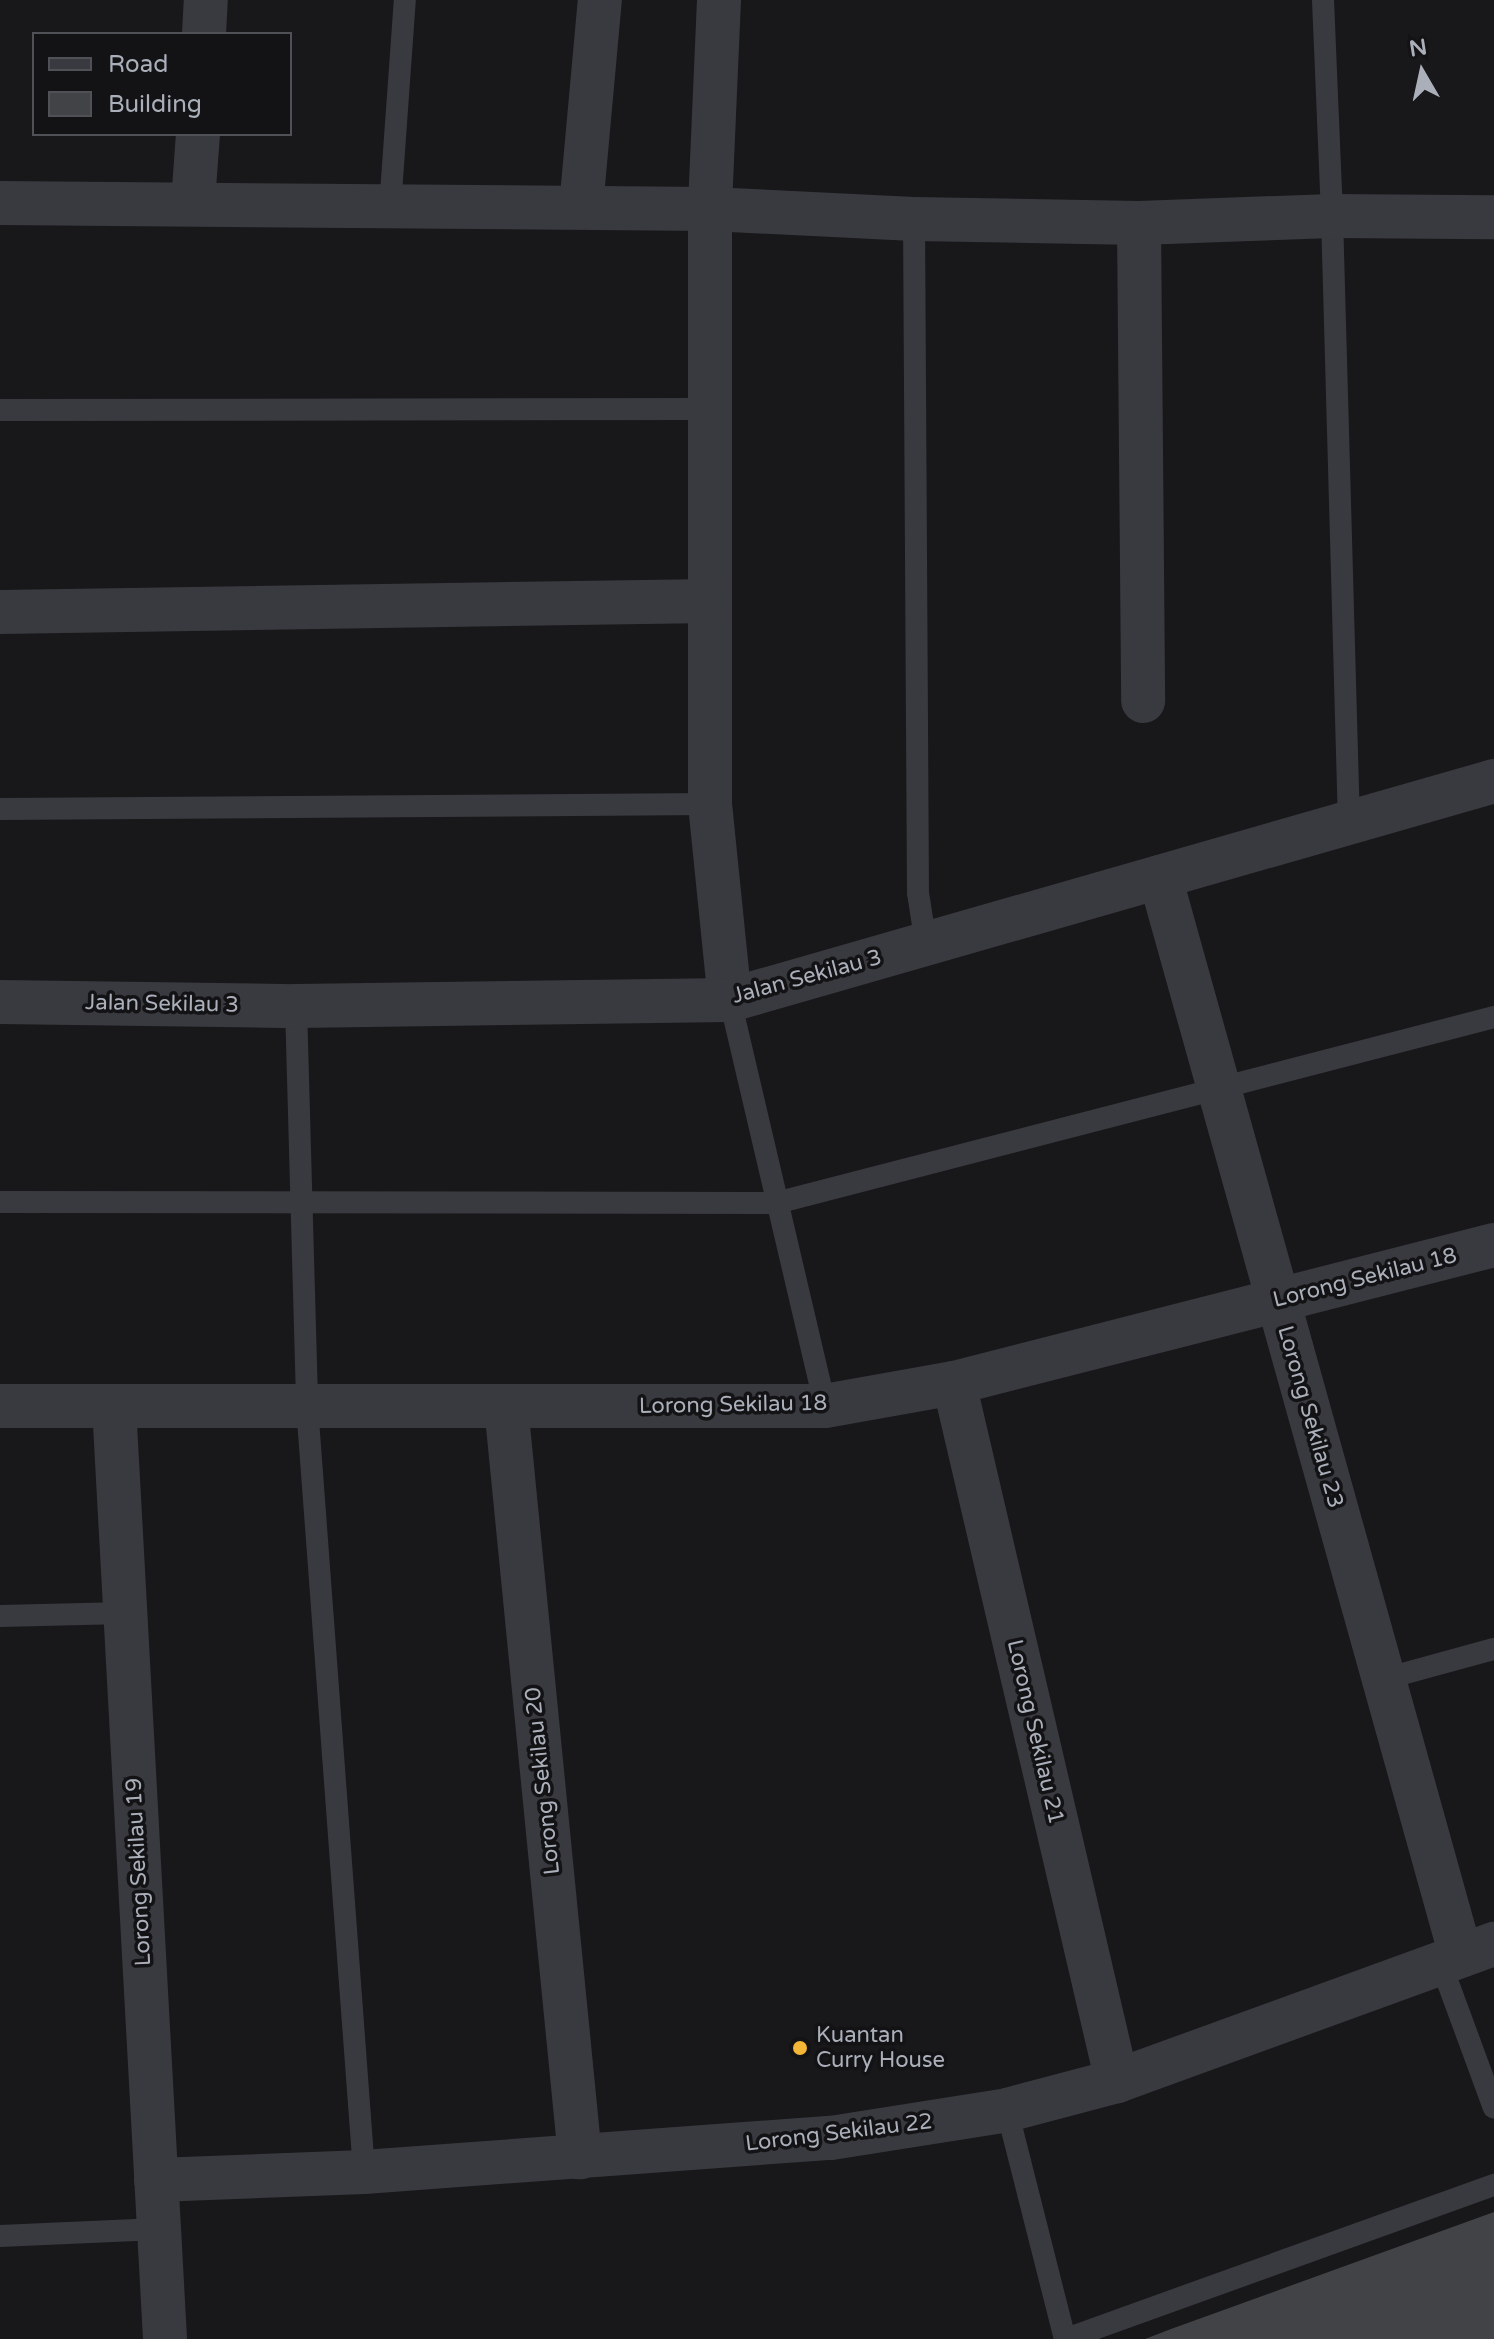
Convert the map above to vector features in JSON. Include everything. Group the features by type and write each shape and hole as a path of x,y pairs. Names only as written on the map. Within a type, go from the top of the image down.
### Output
{"street":[{"path":"204,32 206,0"},
{"path":"581,207 600,0"},
{"path":"719,0 710,209 710,804 730,1000"},
{"path":"193,202 198,136"},
{"path":"0,203 193,202 710,209 914,219 1139,223 1332,216 1494,217"},
{"path":"1139,223 1143,701"},
{"path":"0,612 710,601"},
{"name":"Jalan Sekilau 3","path":"0,1002 296,1006 730,1000 1494,781"},
{"name":"Lorong Sekilau 23","path":"1160,877 1384,1679 1465,1955"},
{"name":"Lorong Sekilau 18","path":"0,1406 825,1406 954,1383 1494,1245"},
{"name":"Lorong Sekilau 21","path":"954,1383 1117,2081"},
{"name":"Lorong Sekilau 19","path":"114,1406 165,2339"},
{"name":"Lorong Sekilau 20","path":"506,1406 580,2157"},
{"name":"Lorong Sekilau 22","path":"156,2180 364,2172 831,2138 1007,2110 1117,2081 1465,1955"}],"lane":[{"path":"390,207 405,0"},
{"path":"1323,0 1349,823"},
{"path":"914,219 918,893 926,944"},
{"path":"0,410 711,409"},
{"path":"0,809 710,804"},
{"path":"730,1000 825,1406"},
{"path":"296,1006 307,1406 364,2172"},
{"path":"0,1202 776,1203 1494,1017"},
{"path":"0,1616 125,1613"},
{"path":"1384,1679 1494,1649"},
{"path":"1465,1955 1494,2108"},
{"path":"1007,2110 1066,2339 1494,2185"},
{"path":"0,2236 158,2229"}],"building":[{"path":"1494,2212 1494,2339 1145,2339 1171,2329"}],"place":[{"name":"Kuantan Curry House","path":"800,2048"}]}
